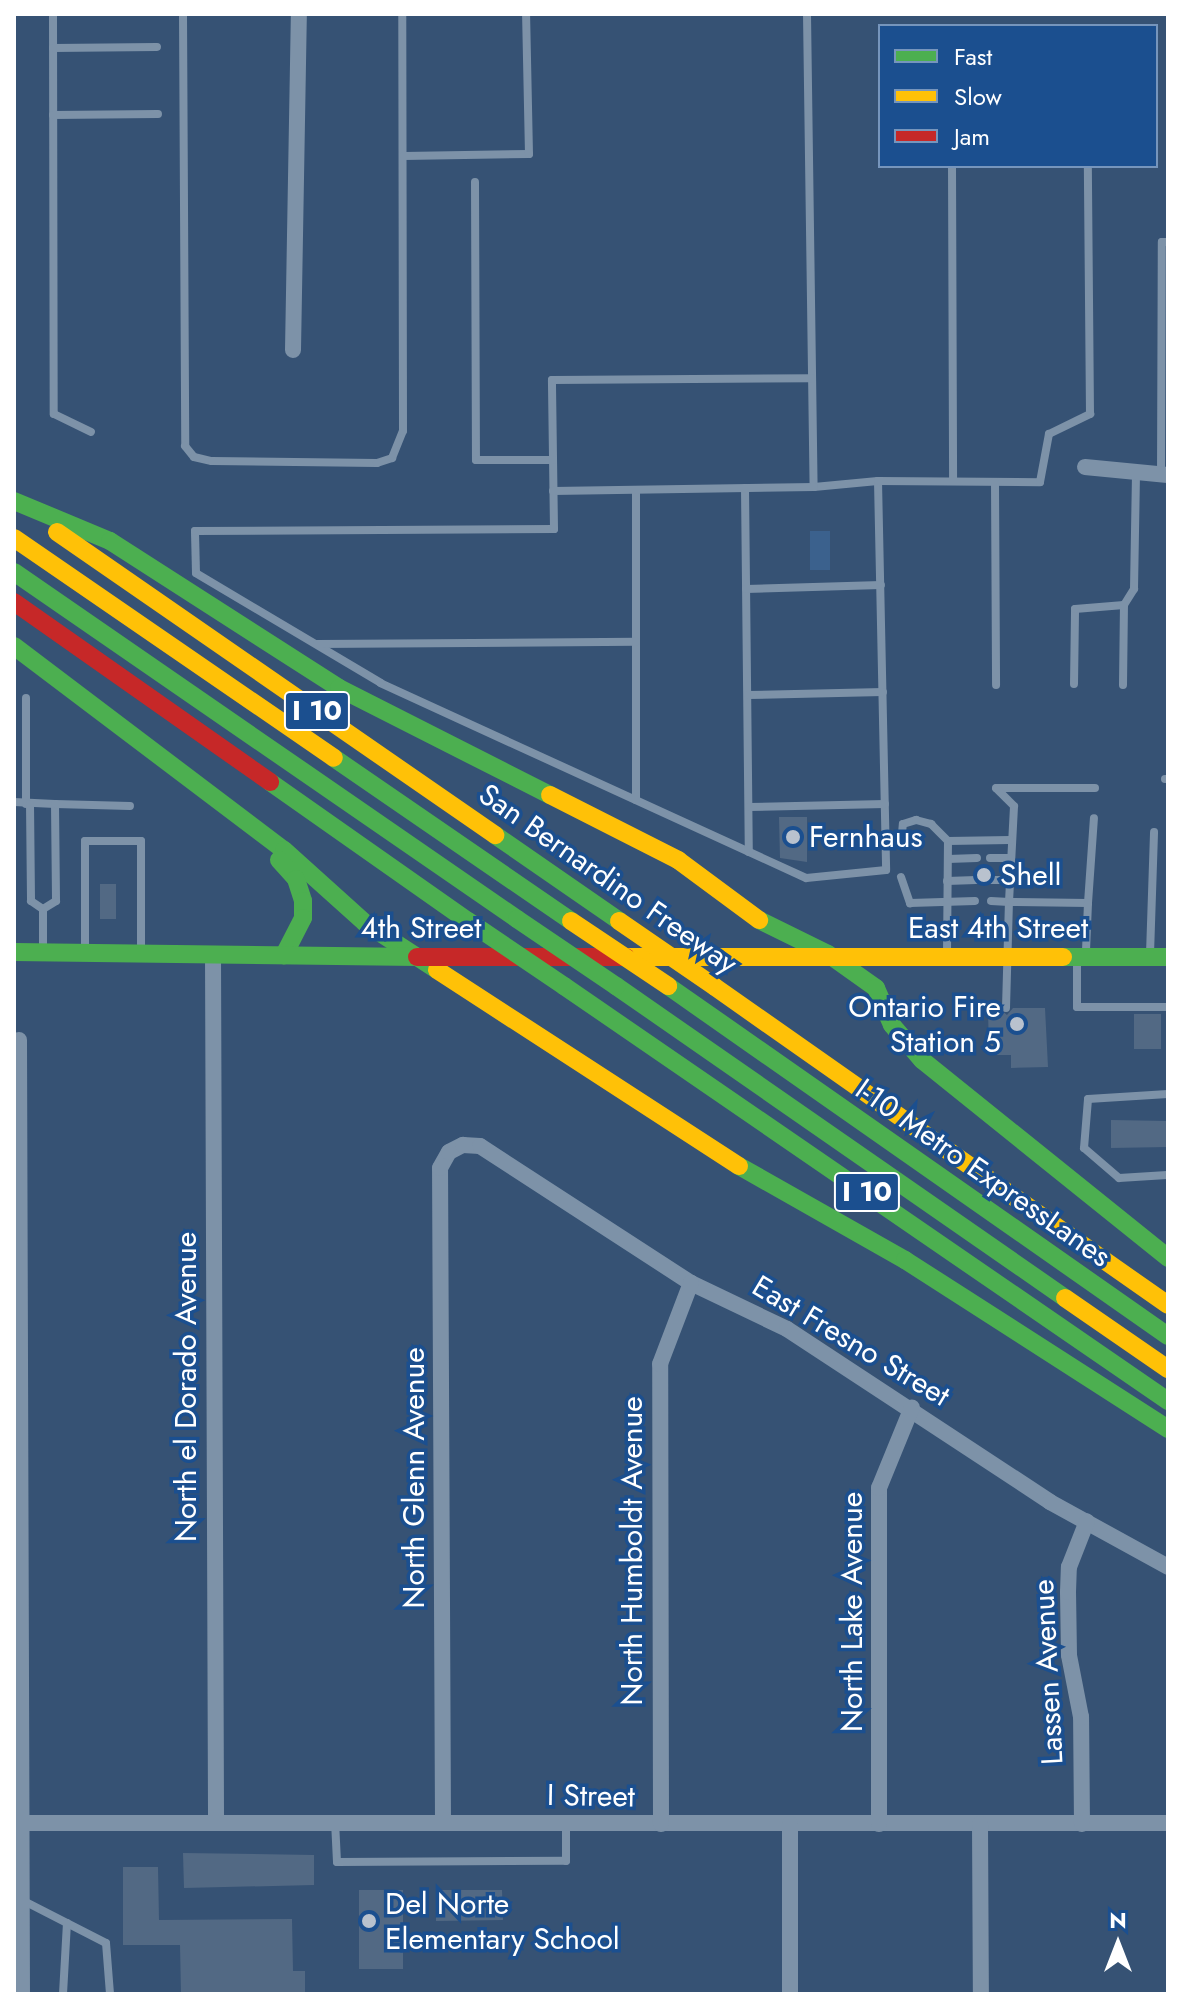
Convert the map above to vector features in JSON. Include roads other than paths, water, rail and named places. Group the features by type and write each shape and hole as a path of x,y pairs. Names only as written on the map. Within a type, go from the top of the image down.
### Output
{"main road":[{"name":"San Bernardino Freeway","path":"14,502 1168,1305"},
{"path":"14,502 110,541 315,674 678,860 761,921 828,954 876,988 892,1025 922,1060 1168,1258"},
{"name":"I-10 Metro ExpressLanes","path":"14,538 668,986 1168,1336"},
{"name":"I-10 Metro ExpressLanes","path":"14,572 1168,1369"},
{"name":"I 10","path":"14,602 468,921 1168,1401"},
{"path":"14,646 244,826 284,850 365,923 708,1149 905,1260 1168,1429"},
{"path":"244,826 300,886 303,918 284,955"},
{"name":"4th Street","path":"14,952 417,957 828,954"},
{"name":"East 4th Street","path":"828,954 1159,957"}],"street":[{"path":"293,350 299,14"},
{"path":"1085,467 1165,475"},
{"name":"North el Dorado Avenue","path":"213,954 216,1820"},
{"path":"19,1040 18,1823 22,1994"},
{"name":"East Fresno Street","path":"463,1145 480,1146 691,1283 787,1329 1087,1521 1168,1567"},
{"name":"North Glenn Avenue","path":"443,1822 440,1168 449,1152 463,1145"},
{"name":"North Humboldt Avenue","path":"661,1824 660,1364 691,1283"},
{"name":"North Lake Avenue","path":"879,1824 879,1488 912,1407"},
{"name":"Lassen Avenue","path":"1082,1824 1081,1717 1069,1655 1068,1592 1069,1567 1087,1521"},
{"name":"I Street","path":"18,1823 216,1820 566,1824 1168,1823"},
{"path":"790,1824 790,1994"},
{"path":"980,1824 981,1994"}],"lane":[{"path":"53,14 54,414 91,432"},
{"path":"183,14 182,431 194,457 377,463 401,446 402,14"},
{"path":"404,156 529,154 526,14"},
{"path":"807,14 814,487"},
{"path":"53,48 157,47"},
{"path":"53,115 158,114"},
{"path":"952,168 953,481"},
{"path":"553,491 814,487 878,481 1040,482 1049,434 1090,414 1088,168"},
{"path":"475,182 476,460 553,460"},
{"path":"1165,475 1162,242 1168,242"},
{"path":"812,378 552,380 554,529 195,531 196,573 381,683 806,878 886,870 878,481"},
{"path":"1123,685 1124,605 1136,568 1136,474"},
{"path":"995,482 996,685"},
{"path":"745,488 749,852"},
{"path":"636,490 636,800"},
{"path":"746,589 881,585"},
{"path":"1074,684 1075,609 1124,605"},
{"path":"315,644 636,642"},
{"path":"748,695 883,692"},
{"path":"26,698 31,901 43,909"},
{"path":"1006,1008 1010,840 1014,806 996,788 1095,788"},
{"path":"14,802 130,806"},
{"path":"43,909 56,901 55,804"},
{"path":"749,807 885,804"},
{"path":"1094,818 1077,1007 1168,1007"},
{"path":"901,845 903,824 916,820 931,824 948,841 947,955"},
{"path":"1154,832 1159,957"},
{"path":"948,841 1010,840"},
{"path":"85,953 85,841 141,841 141,953"},
{"path":"948,859 977,858"},
{"path":"990,858 1011,858"},
{"path":"901,877 910,903 975,901"},
{"path":"947,881 976,880"},
{"path":"990,880 1011,880"},
{"path":"991,901 1088,903"},
{"path":"43,909 43,952"},
{"path":"1167,1175 1119,1178 1084,1148 1088,1099 1168,1094"},
{"path":"335,1821 337,1862 566,1861 566,1824"},
{"path":"22,1900 108,1945 110,1994"},
{"path":"63,1994 67,1923"}],"water":[{"path":"810,531 830,531 830,570 810,570"}],"place":[{"name":"Fernhaus","path":"793,837"},
{"name":"Shell","path":"984,875"},
{"name":"Ontario Fire Station 5","path":"1017,1024"},
{"name":"Del Norte Elementary School","path":"369,1921"}]}
